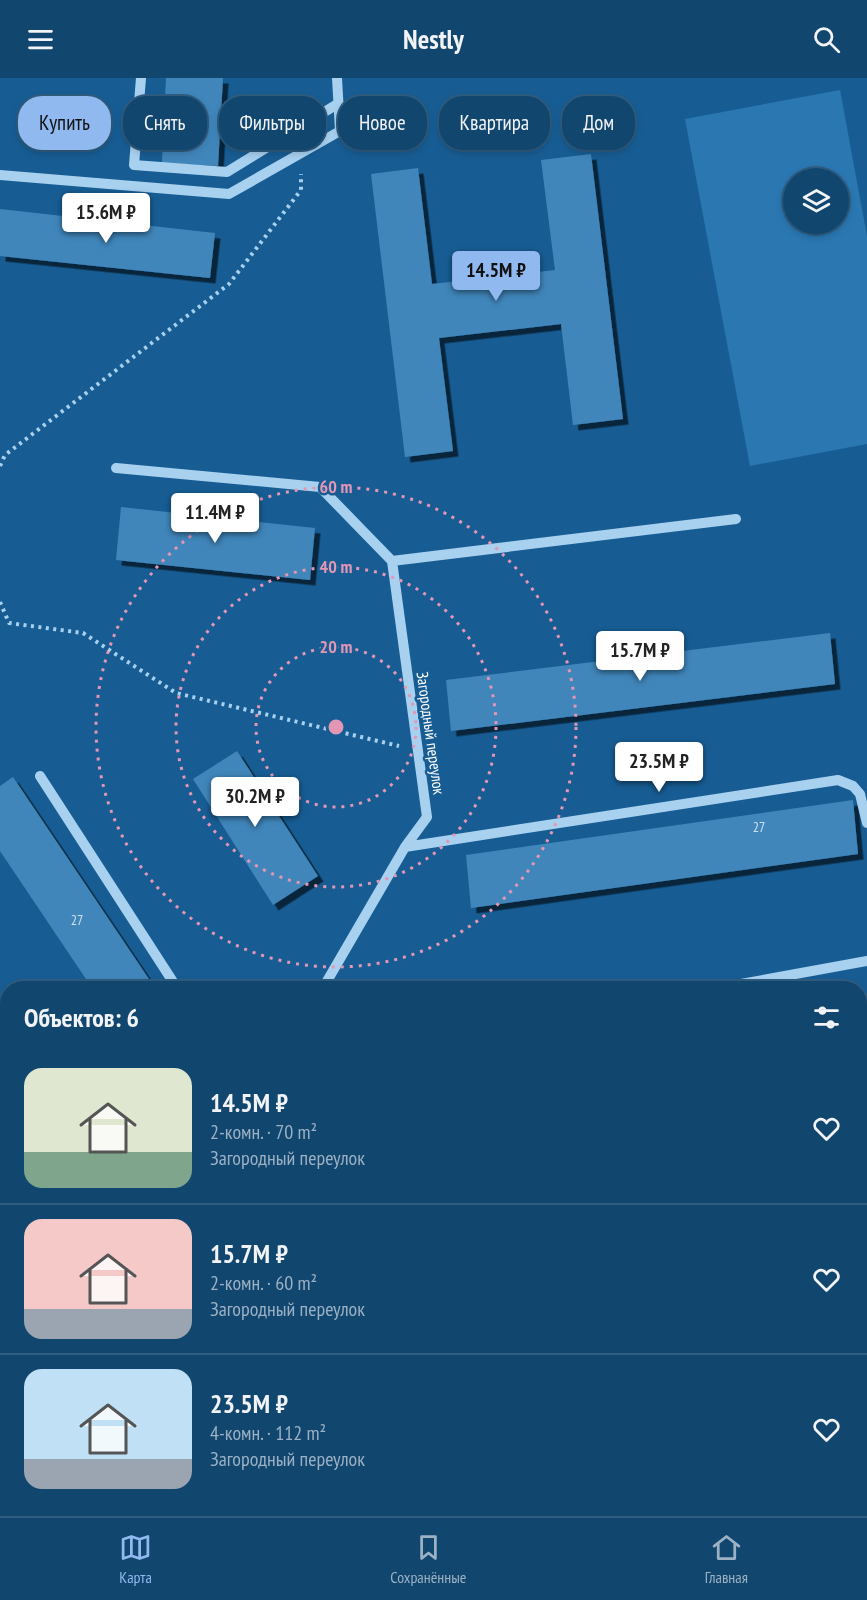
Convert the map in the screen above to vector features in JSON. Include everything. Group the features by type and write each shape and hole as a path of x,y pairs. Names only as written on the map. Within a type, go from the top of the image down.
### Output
{"street":[{"path":"141,78 134,165 227,172 338,103"},
{"path":"337,78 338,96"},
{"path":"0,175 229,194 338,132"},
{"path":"116,468 320,487 392,561 736,519"},
{"name":"Загородный переулок","path":"327,981 405,847 427,817 392,561"},
{"path":"40,776 172,981"},
{"path":"405,847 838,780 854,786 860,794 867,823"},
{"path":"757,981 867,961"}],"path":[{"path":"0,466 5,455 229,284 301,190 301,153"},
{"path":"0,602 9,623 83,633 176,693 418,750"}],"shaded area":[{"path":"840,90 867,236 867,444 750,466 685,119"}],"building":[{"path":"166,78 223,78 222,96 219,96 218,166 162,163 163,150 207,150 207,96 165,96"},
{"path":"591,154 623,419 573,425 561,324 439,338 453,451 405,457 371,174 418,168 432,284 555,270 541,160"},
{"path":"0,209 215,233 210,278 0,256"},
{"path":"121,507 315,528 310,580 116,560"},
{"path":"830,633 835,684 451,731 446,680"},
{"path":"237,751 318,876 273,905 193,779"},
{"path":"13,777 150,981 87,981 0,851 0,786"},
{"path":"853,800 858,854 471,908 466,855"}]}
